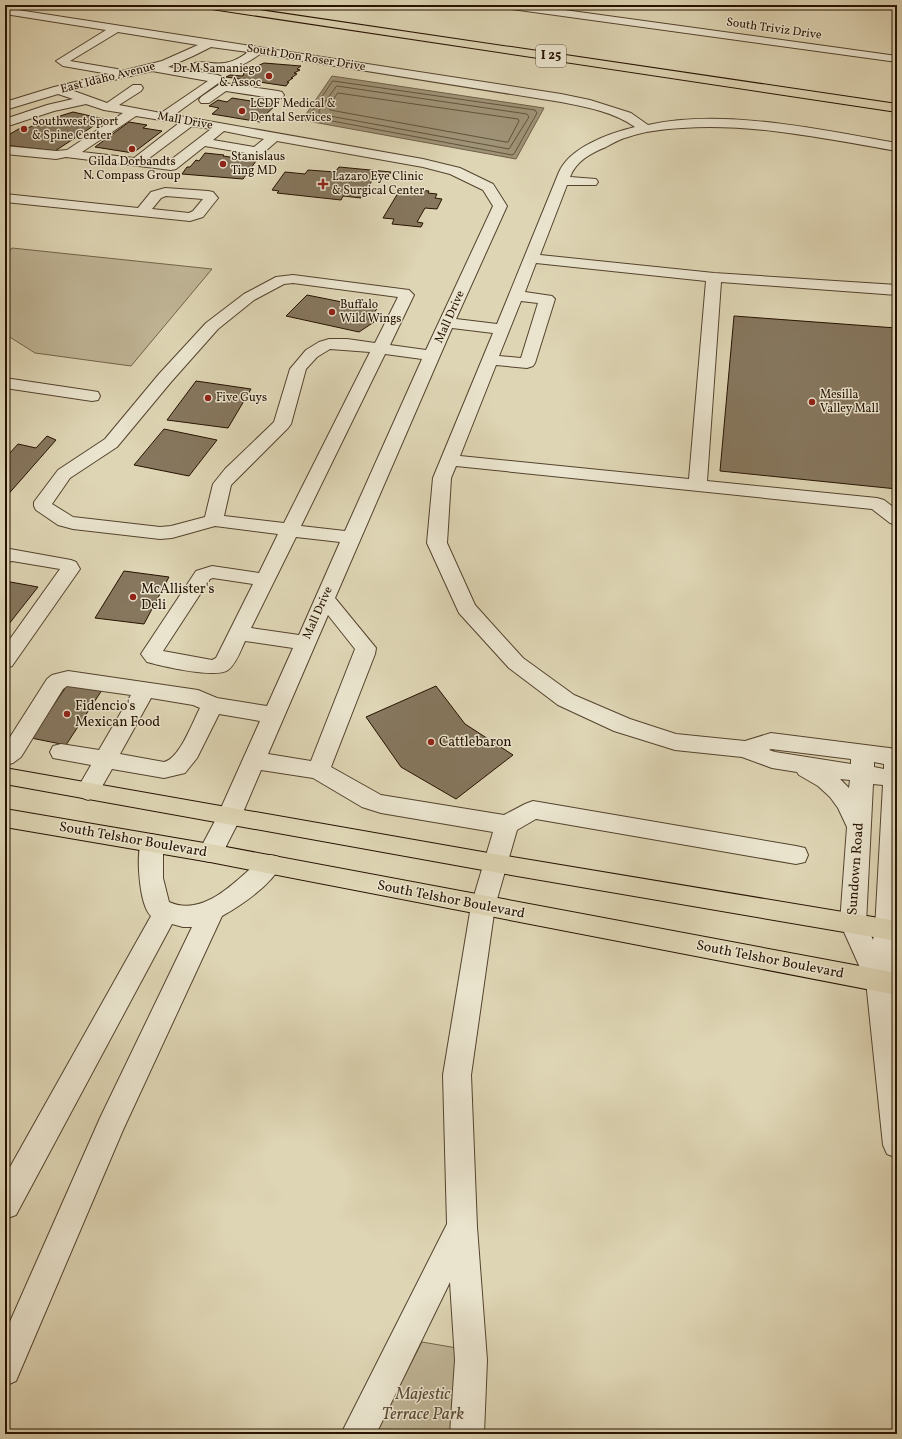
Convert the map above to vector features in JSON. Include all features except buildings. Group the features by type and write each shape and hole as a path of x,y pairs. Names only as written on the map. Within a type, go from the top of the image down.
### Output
{"main road":[{"name":"I 25","path":"205,5 897,108"},
{"path":"5,776 229,817 892,930"},
{"name":"South Telshor Boulevard","path":"5,818 270,864 482,906 888,982"}],"street":[{"name":"South Triviz Drive","path":"505,5 824,44 897,59"},
{"path":"573,5 717,30"},
{"name":"South Don Roser Drive","path":"5,11 561,98 586,103 616,115 641,130"},
{"path":"117,28 62,62 128,73"},
{"path":"84,36 100,38"},
{"name":"East Idaho Avenue","path":"5,106 58,90 174,61 209,43"},
{"path":"824,44 865,46"},
{"path":"174,61 225,68 238,65 259,50"},
{"path":"137,162 177,119 192,97 218,79 152,67"},
{"path":"177,119 224,87 278,95"},
{"path":"108,107 136,88"},
{"name":"Mall Drive","path":"58,90 108,107 423,163 455,171 488,187 500,206 432,355 229,817 210,853"},
{"path":"192,97 206,100"},
{"path":"5,124 44,110 86,100"},
{"path":"68,154 74,152 133,112"},
{"path":"602,142 614,130 616,115 672,125"},
{"path":"862,763 797,764 772,760 745,749 675,742 622,725 566,700 516,663 466,608 437,543 442,478 568,167 582,154 602,142 641,130 672,125 732,123 816,134 897,147"},
{"path":"5,150 52,155 68,154 171,166 222,127"},
{"path":"816,134 829,147"},
{"path":"203,142 257,151 274,136"},
{"path":"562,181 591,182"},
{"path":"5,198 142,212"},
{"path":"531,258 714,276 897,290"},
{"path":"698,485 714,276"},
{"path":"265,580 212,572 203,575 151,654 154,657 212,667 219,666 224,662 239,633 265,580 290,530 380,349 406,295 399,292 293,279 281,280 249,297 212,326 165,378 111,443 64,474 44,502 43,506 65,521 73,523 160,533 172,532 214,520 290,530 351,538"},
{"path":"489,360 527,363 548,299 515,296"},
{"path":"449,318 504,324"},
{"path":"214,520 222,484 231,473 282,424 298,369 301,363 318,350 331,344 432,355"},
{"path":"5,383 92,396"},
{"path":"449,460 877,504 897,519"},
{"path":"5,557 10,555 64,564 69,566 70,569 5,661"},
{"path":"318,770 365,654 366,648 325,599"},
{"path":"239,633 305,643"},
{"path":"5,757 13,751 55,684 60,680 68,678 198,698 212,705 273,715"},
{"path":"88,791 145,689"},
{"path":"61,752 105,761 164,770 177,767 186,758 212,705"},
{"path":"745,749 771,741 862,763 896,768"},
{"path":"253,760 318,770 370,801 381,804 507,825 533,810 796,855"},
{"name":"Sundown Road","path":"862,763 853,923 888,982"},
{"path":"797,764 823,778 838,789 851,807 859,827"},
{"name":"Sundown Road","path":"896,768 892,930 888,982 897,1145"},
{"path":"467,1434 471,1360 462,1227 457,1075 482,906 494,863 507,825"},
{"path":"152,843 151,878 158,908 166,912 190,918 213,909 245,888 270,864"},
{"path":"5,1370 110,1127 213,909"},
{"path":"5,1205 166,912"},
{"path":"358,1434 462,1227"}],"green space":[{"path":"12,248 212,269 131,366 35,353 5,334 5,257"},
{"name":"Majestic Terrace Park","path":"422,1342 457,1348 450,1434 377,1434 380,1423"}],"water":[{"path":"332,76 544,108 516,159 302,120"}],"place":[{"name":"Dr M Samaniego & Assoc","path":"269,76"},
{"name":"LCDF Medical & Dental Services","path":"242,111"},
{"name":"Southwest Sport & Spine Center","path":"24,129"},
{"name":"Gilda Dorbandts N. Compass Group","path":"132,149"},
{"name":"Stanislaus Ting MD","path":"223,164"},
{"name":"Lazaro Eye Clinic & Surgical Center","path":"323,184"},
{"name":"Buffalo Wild Wings","path":"332,312"},
{"name":"Five Guys","path":"208,398"},
{"name":"Mesilla Valley Mall","path":"812,402"},
{"name":"McAllister's Deli","path":"133,597"},
{"name":"Fidencio's Mexican Food","path":"67,714"},
{"name":"Cattlebaron","path":"431,742"}]}
